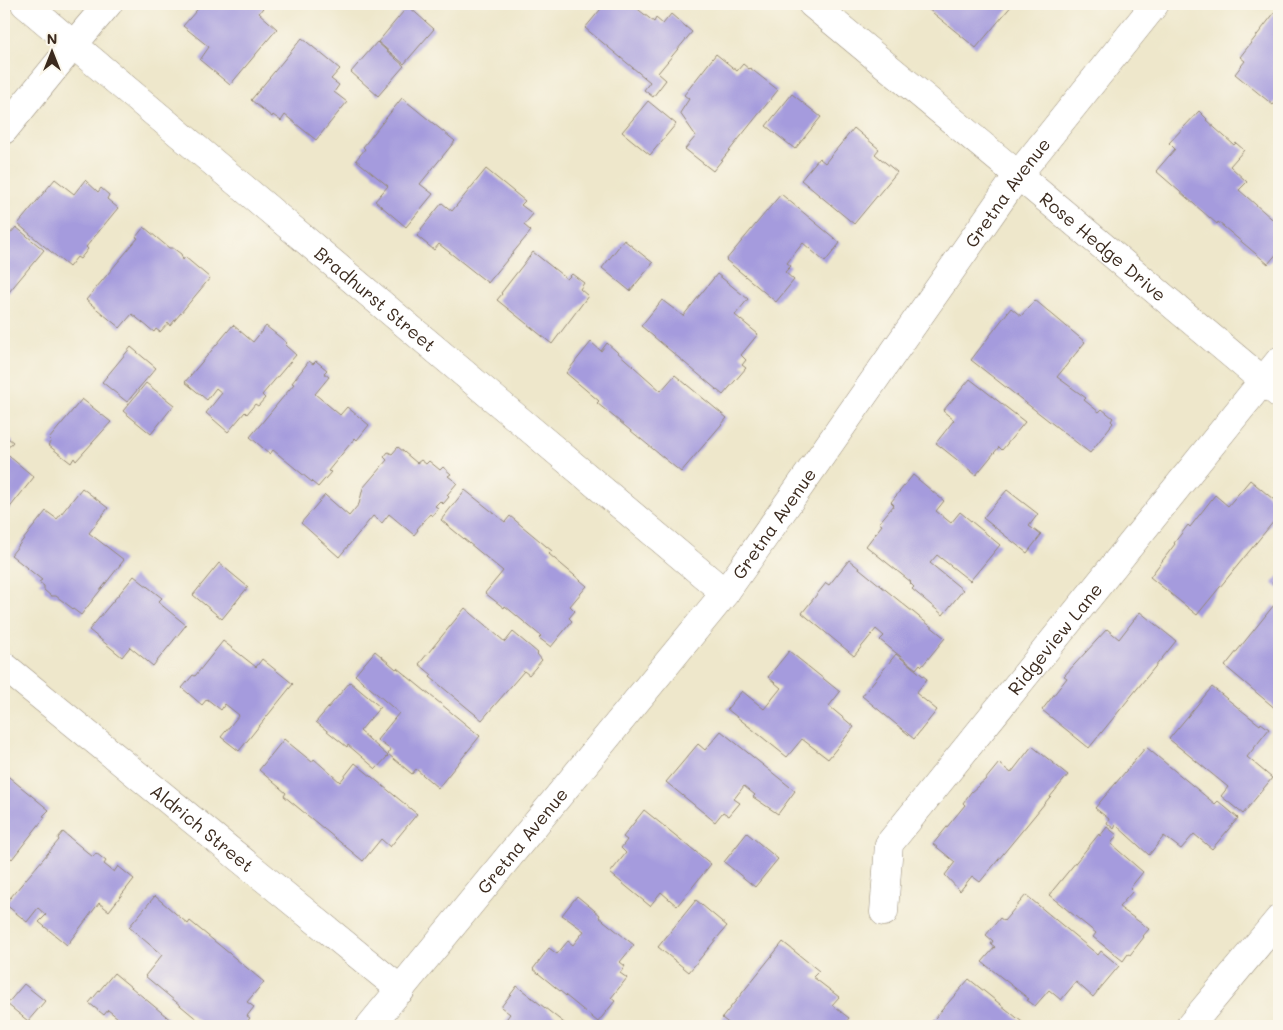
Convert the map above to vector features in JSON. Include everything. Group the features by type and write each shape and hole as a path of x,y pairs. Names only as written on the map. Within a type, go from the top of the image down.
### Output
{"street":[{"name":"Bradhurst Street","path":"25,4 725,592"},
{"path":"4,130 108,4"},
{"name":"Rose Hedge Drive","path":"812,4 1018,175 1274,379"},
{"name":"Gretna Avenue","path":"370,1026 725,592 1018,175 1155,4"},
{"name":"Ridgeview Lane","path":"884,912 890,844 1274,379"},
{"name":"Aldrich Street","path":"4,666 401,990"},
{"path":"1190,1026 1279,919"}],"building":[{"path":"202,4 266,4 259,13 277,29 230,85 200,60 209,47 183,26"},
{"path":"605,4 636,4 634,6 654,22 656,18 663,24 671,14 692,32 658,73 666,80 653,97 644,90 650,82 585,28"},
{"path":"922,4 1013,4 976,48"},
{"path":"408,6 434,29 404,64 378,42"},
{"path":"1275,12 1279,15 1279,98 1273,105 1235,74 1245,61 1240,57"},
{"path":"302,38 340,69 331,79 339,85 334,92 347,102 316,140 285,115 281,121 273,115 272,117 251,100"},
{"path":"377,42 404,66 378,96 351,72"},
{"path":"716,54 737,71 743,64 750,68 778,90 713,171 685,149 696,136 680,113 689,99 684,95"},
{"path":"792,94 821,117 795,149 766,126"},
{"path":"402,98 455,141 420,184 433,194 406,227 375,201 388,186 356,160 365,149 363,147"},
{"path":"648,101 676,124 650,155 622,132"},
{"path":"1199,111 1206,120 1234,145 1236,143 1244,150 1230,166 1247,182 1239,190 1279,225 1279,251 1268,264 1218,222 1217,224 1156,171 1175,149 1169,143"},
{"path":"854,128 879,149 875,154 897,172 854,224 801,180 819,158 825,163"},
{"path":"486,169 525,201 521,205 533,214 524,225 531,231 488,283 439,244 434,250 417,236 442,203 452,211"},
{"path":"55,179 74,194 85,180 98,192 101,188 109,195 107,199 118,208 86,247 88,249 80,259 77,257 69,267 18,224"},
{"path":"781,194 840,243 825,262 803,243 787,263 791,266 785,272 794,280 776,302 726,260"},
{"path":"16,227 44,250 4,298 4,241"},
{"path":"144,227 169,248 173,248 181,254 183,260 185,257 210,278 170,326 168,323 160,332 156,329 154,332 132,314 120,328 86,300 138,238 136,237"},
{"path":"624,240 653,263 630,291 602,268"},
{"path":"533,252 567,279 572,274 584,283 580,289 588,296 552,344 497,300"},
{"path":"717,274 748,299 735,315 758,334 741,355 746,360 742,365 746,368 723,395 641,326 662,300 683,316"},
{"path":"1035,300 1085,342 1057,377 1086,398 1084,400 1099,412 1102,409 1113,418 1111,421 1113,423 1090,453 971,360 1011,308 1021,316"},
{"path":"233,325 253,342 266,326 287,343 285,345 296,355 262,395 265,398 258,406 255,404 247,414 245,412 228,432 206,413 222,393 216,388 207,400 185,382"},
{"path":"591,342 601,351 607,343 661,391 675,375 727,418 681,472 597,403 599,401 566,373"},
{"path":"131,347 156,368 127,402 102,382"},
{"path":"309,361 313,364 316,361 327,370 324,373 329,377 315,394 340,415 347,407 369,425 357,440 355,438 328,471 331,472 318,487 273,450 270,454 250,437 294,384 292,383"},
{"path":"970,379 1025,422 1002,450 999,447 976,475 936,443 954,420 943,411"},
{"path":"146,383 174,405 151,434 123,411"},
{"path":"82,399 111,422 76,461 74,458 71,463 48,445 51,441 49,439"},
{"path":"4,435 13,442 4,452"},
{"path":"398,447 417,463 421,460 426,464 429,461 440,470 443,467 451,474 448,476 457,483 447,495 449,497 443,504 440,501 435,506 438,508 432,516 430,514 414,535 389,514 382,523 373,516 339,557 301,523 325,495 349,516 359,504 363,488 387,460 384,457 388,452 392,454"},
{"path":"4,452 34,477 4,515"},
{"path":"913,475 944,501 936,511 951,523 960,512 1000,545 970,581 937,555 930,563 963,590 943,615 912,589 914,587 911,582 866,546 882,525 879,523 894,505 891,502"},
{"path":"1250,480 1279,504 1279,515 1197,615 1150,577 1188,525 1190,527 1215,495 1228,506"},
{"path":"82,488 108,508 89,533 124,560 81,615 56,596 51,596 44,590 44,586 39,582 42,580 11,555 46,511 57,519"},
{"path":"465,490 505,522 510,516 552,551 549,554 587,586 570,606 575,611 569,618 572,621 551,647 539,638 541,636 505,606 504,608 485,593 503,571 441,520"},
{"path":"1007,490 1038,514 1029,526 1041,535 1027,553 983,518"},
{"path":"849,560 945,638 922,666 920,664 916,669 880,640 884,636 876,629 854,656 802,613 826,583 829,585"},
{"path":"219,563 248,587 222,619 193,595"},
{"path":"1279,575 1279,589 1272,583"},
{"path":"134,576 162,598 158,602 186,625 153,666 130,647 122,657 89,630"},
{"path":"1274,605 1279,610 1279,707 1277,710 1225,666"},
{"path":"465,608 505,642 513,632 538,653 542,660 529,675 524,671 482,720 430,677 432,675 419,664"},
{"path":"1140,612 1176,641 1089,748 1042,710 1067,678 1064,676 1107,629 1119,639"},
{"path":"223,641 256,667 262,659 293,684 239,751 221,737 239,715 225,704 221,710 207,699 202,705 182,688 193,675 195,676"},
{"path":"375,651 480,736 438,788 416,769 412,774 388,754 391,750 377,740 399,713 355,675"},
{"path":"789,651 840,692 829,706 854,727 828,759 802,739 787,757 727,709 742,691 764,709 781,688 768,677"},
{"path":"896,654 927,679 916,693 937,710 914,739 862,696"},
{"path":"350,682 380,707 360,731 388,756 376,769 348,745 347,747 316,722"},
{"path":"1212,687 1260,725 1261,723 1269,729 1247,757 1272,778 1243,814 1221,796 1228,787 1169,739"},
{"path":"721,731 795,791 778,814 753,797 755,795 744,786 734,799 740,803 729,816 723,812 715,822 666,782 698,744 705,750"},
{"path":"284,739 312,762 314,759 340,782 355,763 417,814 390,847 381,839 363,861 284,796 286,793 259,770"},
{"path":"1032,746 1068,775 980,882 972,876 960,891 945,875 955,862 933,844 965,805 963,803 971,792 985,780 999,763 1011,773"},
{"path":"1146,747 1215,804 1218,801 1238,818 1212,849 1194,834 1181,849 1164,836 1149,855 1116,825 1114,829 1107,823 1109,819 1095,808"},
{"path":"4,773 49,810 12,859 4,852"},
{"path":"644,810 711,864 677,906 661,892 650,906 610,873 626,853 621,848 627,840 623,837"},
{"path":"1107,827 1117,835 1111,844 1143,872 1130,888 1133,891 1119,907 1149,929 1130,955 1128,954 1123,961 1093,937 1096,933 1049,895 1099,834 1100,836"},
{"path":"63,832 93,857 96,853 106,861 104,864 114,872 118,866 134,879 109,911 99,903 67,945 39,922 46,915 38,908 27,922 5,904 59,840 58,838"},
{"path":"747,833 778,859 755,887 724,862"},
{"path":"1026,895 1098,955 1101,951 1119,966 1093,997 1076,982 1061,1000 1049,990 1035,1006 1027,1000 1029,999 982,962 995,947 991,944 993,941 986,935 1000,918 1004,921"},
{"path":"155,896 188,924 190,921 264,982 247,1002 254,1007 247,1016 250,1018 244,1026 205,1026 145,976 162,955 129,927"},
{"path":"577,896 600,915 599,917 634,945 620,962 625,966 620,973 627,978 611,998 615,1001 598,1022 533,969 549,948 557,954 568,941 573,945 584,931 562,915"},
{"path":"696,900 727,926 689,972 658,947"},
{"path":"783,942 819,971 813,977 839,997 832,1005 849,1018 843,1026 732,1026 722,1018"},
{"path":"114,973 178,1026 128,1026 108,1010 104,1015 89,1003"},
{"path":"969,979 1027,1026 928,1026"},
{"path":"24,984 45,1001 28,1021 7,1004"},
{"path":"517,986 568,1026 507,1026 508,1024 504,1022 510,1014 501,1007"}]}
